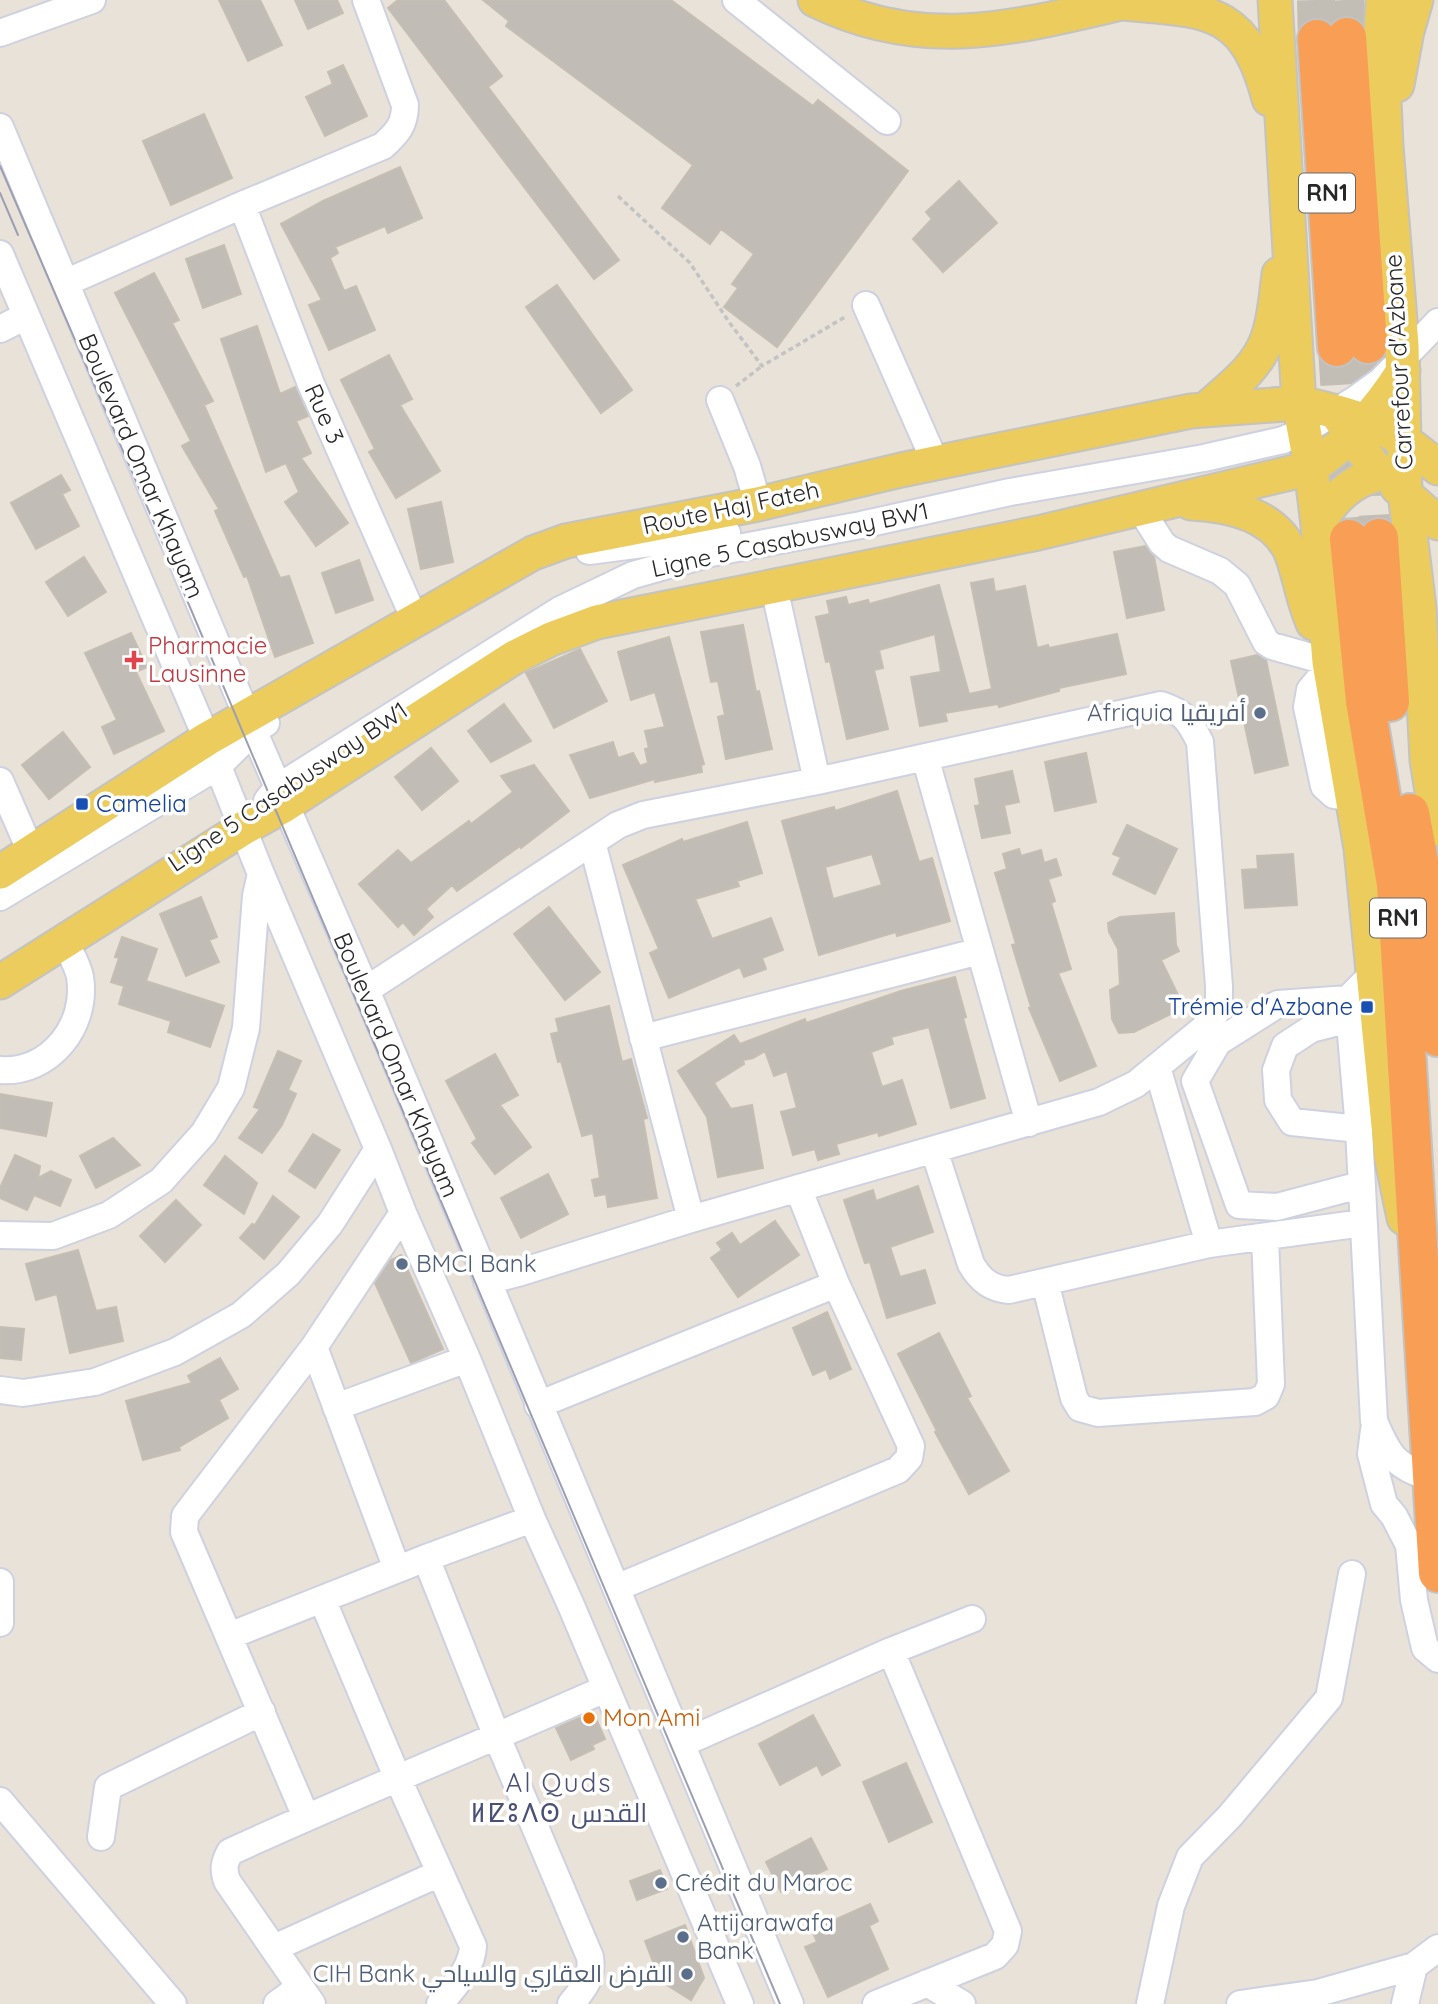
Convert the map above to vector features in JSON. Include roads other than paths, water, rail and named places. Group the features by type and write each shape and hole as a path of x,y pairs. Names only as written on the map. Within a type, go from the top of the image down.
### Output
{"highway":[{"name":"RN1","path":"1357,27 1386,359"},
{"name":"RN1","path":"1349,534 1391,708 1420,867 1438,1037"},
{"name":"RN1","path":"1349,534 1365,701 1396,884 1438,1573"}],"main road":[{"path":"815,0 868,21 914,30 963,33 1019,26 1128,1 1211,14 1236,29 1253,52 1264,78 1285,162"},
{"path":"1275,0 1296,327 1326,415 1398,470 1438,523"},
{"path":"1277,34 1291,0"},
{"path":"1277,34 1300,0"},
{"path":"1357,27 1366,0"},
{"path":"1386,146 1407,31 1416,0"},
{"name":"Carrefour d'Azbane","path":"1311,468 1398,470 1386,359 1386,146 1357,27"},
{"path":"1205,410 1246,373 1268,339 1289,209"},
{"path":"1326,415 1387,397 1386,359"},
{"path":"1386,359 1438,446"},
{"name":"Route Haj Fateh","path":"0,872 31,852 213,753 250,724 415,620 533,553 566,541 758,504 901,470 1191,411 1326,415"},
{"path":"1326,415 1311,468 1349,534 1329,662"},
{"path":"1311,468 1326,415"},
{"path":"0,982 65,942 281,797 513,658 551,639 597,622 1155,506 1311,468"},
{"path":"1349,534 1326,509 1343,491 1354,483 1398,470 1438,468"},
{"path":"1398,470 1438,482"},
{"path":"1398,470 1419,607 1438,829"},
{"path":"1155,506 1227,508 1256,516 1278,533 1291,552 1309,614 1329,662 1361,849 1391,1155 1420,1299"},
{"path":"1424,680 1438,637"}],"street":[{"path":"7,29 25,0"},
{"path":"7,29 92,0"},
{"path":"65,283 383,146 400,131 405,118 405,106 366,0"},
{"path":"736,0 887,121"},
{"name":"Boulevard Omar Khayam","path":"0,127 250,724 366,990 790,2004"},
{"name":"Rue 3","path":"242,205 311,384 415,620"},
{"name":"Boulevard Omar Khayam","path":"0,254 213,753 261,874 378,1149 402,1213 570,1603 729,1998"},
{"name":"Ligne 5 Casabusway BW1","path":"281,797 560,610 633,575 711,553 1010,492 1260,447 1283,440 1326,415 1386,359 1438,303"},
{"path":"866,305 936,464"},
{"path":"0,329 26,316"},
{"name":"Ligne 5 Casabusway BW1","path":"1386,359 1438,322"},
{"path":"720,400 747,466 758,504"},
{"name":"Ligne 5 Casabusway BW1","path":"250,724 515,574 553,559 595,550 708,537 917,500 1066,466 1199,445 1274,425 1326,415"},
{"path":"1155,506 1162,543 1169,550 1220,570 1230,577 1243,594 1266,642 1329,662"},
{"path":"774,587 817,781"},
{"path":"366,990 618,825 643,815 817,781 1161,705 1177,710 1189,720 1200,741 1219,1006 1203,1029 1136,1084 1099,1102 691,1219 487,1281"},
{"path":"0,897 213,753"},
{"path":"925,757 1029,1123"},
{"path":"0,781 31,852"},
{"name":"Ligne 5 Casabusway BW1","path":"0,973 241,825"},
{"path":"592,842 691,1219"},
{"path":"0,1236 53,1236 109,1215 161,1181 204,1133 232,1088 246,1028 256,897 261,874"},
{"path":"0,1070 15,1071 37,1064 57,1050 74,1026 81,997 80,975 65,942"},
{"path":"643,1038 980,951"},
{"path":"1359,1129 1292,1122 1278,1100 1276,1070 1285,1046 1349,1009 1373,974"},
{"path":"1349,1009 1278,1004 1218,1042 1195,1081 1240,1205 1277,1207 1360,1185"},
{"path":"1349,1009 1359,1129 1374,1422 1371,1454 1384,1504 1394,1516 1409,1545 1414,1600 1425,1648 1438,1659"},
{"path":"1157,1067 1209,1244"},
{"path":"0,1390 23,1393 95,1382 175,1352 241,1315 288,1274 330,1224 378,1149"},
{"path":"934,1150 971,1264 980,1278 994,1287 1009,1290 1209,1244 1363,1223"},
{"path":"616,1588 898,1470 909,1458 911,1446 836,1284 799,1188"},
{"path":"306,1817 184,1532 185,1516 314,1347 402,1213"},
{"path":"1045,1282 1074,1398 1086,1411 1098,1413 1255,1402 1266,1396 1271,1384 1265,1237"},
{"path":"538,1405 836,1284"},
{"path":"314,1347 397,1569"},
{"path":"336,1406 467,1359"},
{"path":"1374,1422 1387,1452 1409,1470 1432,1478"},
{"path":"229,1636 532,1519"},
{"path":"426,1558 497,1737 590,1957 592,1971 571,2004"},
{"path":"1150,2004 1171,1906 1190,1857 1230,1816 1329,1698 1352,1574"},
{"path":"0,1582 0,1623"},
{"path":"322,1599 398,1779 473,1946 473,1956 467,1968 440,2004"},
{"path":"681,1744 891,1651 972,1619"},
{"path":"876,2004 995,1956 1005,1945 1008,1931 891,1651"},
{"path":"276,2004 306,1995 227,1881 225,1861 230,1852 605,1689"},
{"path":"101,1837 108,1787 262,1712"},
{"path":"0,1801 173,2004"},
{"path":"274,1948 440,1872"},
{"path":"1240,2004 1318,1993 1414,1966 1438,1948"},
{"path":"1405,2004 1414,1966"},
{"path":"927,1983 962,2004"}],"tunnel":[{"path":"1316,0 1317,39"},
{"path":"1345,0 1347,37"},
{"path":"1368,344 1379,538"},
{"path":"1337,347 1349,539"}],"tram line":[{"path":"0,166 173,567 780,2004"},
{"path":"0,193 18,235"}],"place":[{"name":"Pharmacie Lausinne","path":"134,660"},
{"name":"Afriquia أفريقيا","path":"1260,713"},
{"name":"Camelia","path":"82,804"},
{"name":"Trémie d'Azbane","path":"1367,1007"},
{"name":"BMCI Bank","path":"402,1264"},
{"name":"Mon Ami","path":"589,1718"},
{"name":"Crédit du Maroc","path":"661,1883"},
{"name":"Attijarawafa Bank","path":"683,1937"},
{"name":"CIH Bank القرض العقاري والسياحي","path":"687,1974"}],"district":[{"name":"Al Quds ⵍⵇⵓⴷⵙ القدس","path":"559,1798"}]}
